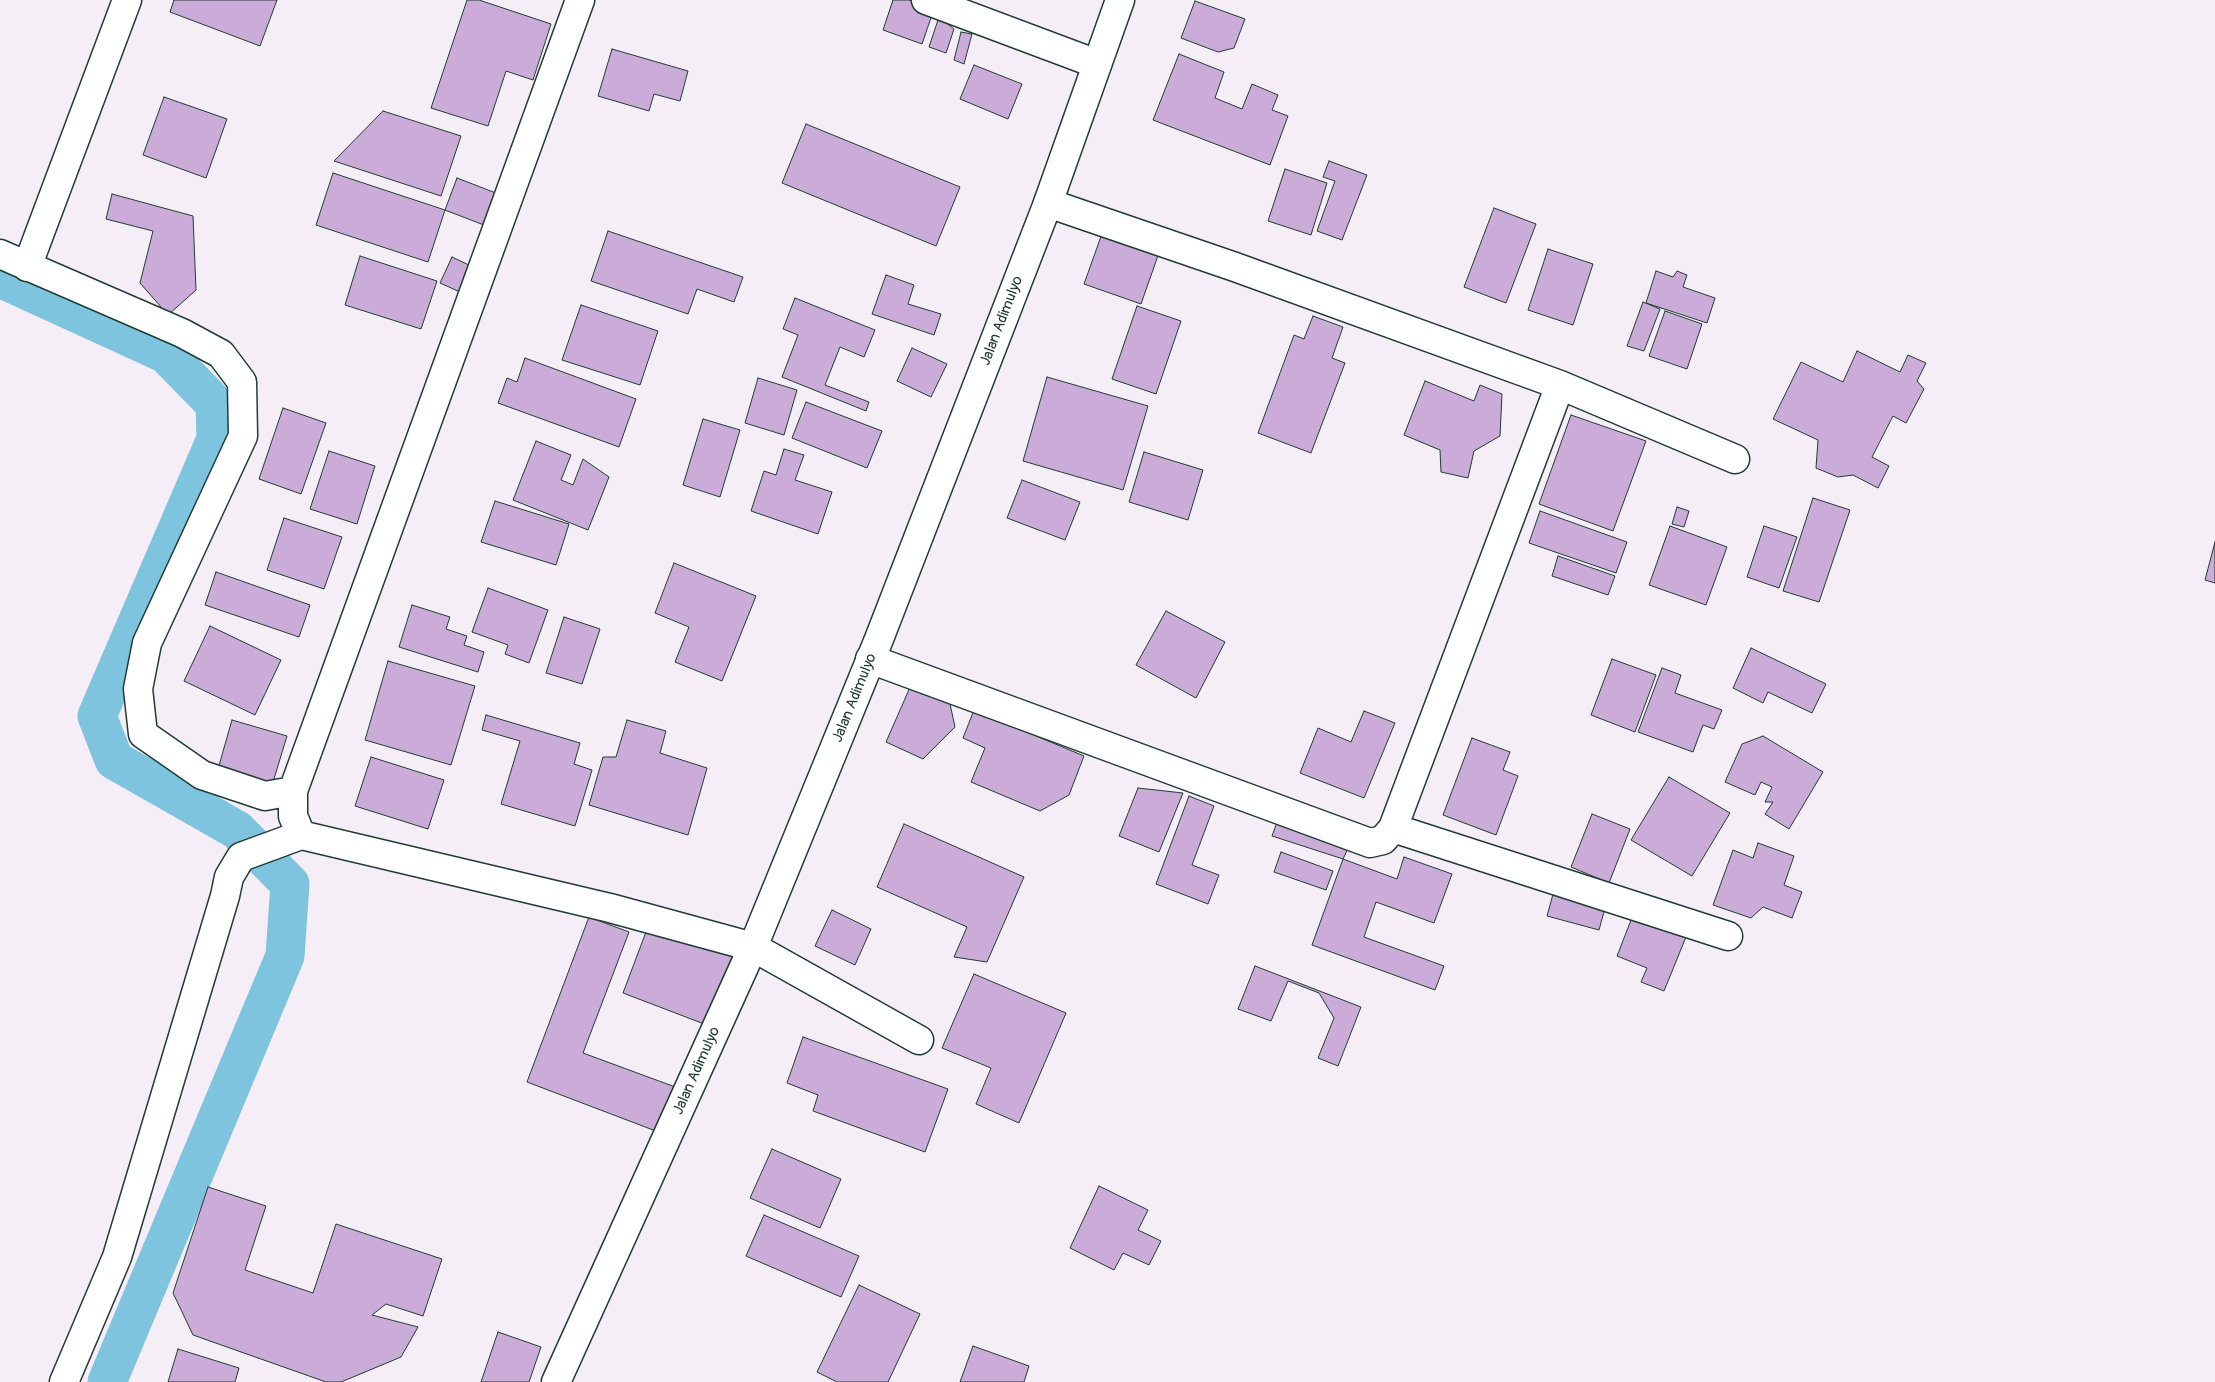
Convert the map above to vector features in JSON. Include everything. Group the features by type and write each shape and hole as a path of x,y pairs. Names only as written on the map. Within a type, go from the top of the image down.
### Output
{"street":[{"path":"27,267 127,0"},
{"path":"294,837 293,792 580,0"},
{"path":"926,0 1097,64"},
{"name":"Jalan Adimulyo","path":"556,1382 753,947 870,660 1048,203 1120,0"},
{"path":"1048,203 1235,267 1560,385 1735,459"},
{"path":"0,254 182,333 221,354 242,382 242,436 147,644 138,689 143,734 202,775 266,796 293,792"},
{"path":"870,660 1370,843 1383,840 1393,828 1560,385"},
{"path":"1393,828 1728,936"},
{"path":"64,1382 117,1257 225,896 229,876 241,857 294,837 610,908 753,947 919,1040"}],"building":[{"path":"174,0 277,0 260,46 170,12"},
{"path":"467,0 479,0 551,24 533,80 506,71 488,126 431,108"},
{"path":"893,0 909,0 934,9 922,44 883,30"},
{"path":"1195,1 1245,19 1234,48 1218,52 1181,38"},
{"path":"939,17 954,29 946,53 929,47"},
{"path":"961,32 972,34 964,64 954,60"},
{"path":"612,49 688,71 680,101 654,94 649,111 598,96"},
{"path":"1179,54 1224,72 1215,98 1242,109 1252,84 1278,95 1272,110 1288,116 1270,165 1153,120"},
{"path":"974,65 1022,84 1008,119 960,99"},
{"path":"164,97 227,119 206,178 143,155"},
{"path":"383,111 461,136 441,196 334,161"},
{"path":"806,124 960,187 936,246 782,183"},
{"path":"1329,161 1367,175 1342,240 1317,231 1335,181 1323,177"},
{"path":"1285,169 1327,183 1311,235 1268,221"},
{"path":"333,173 445,210 428,262 316,225"},
{"path":"457,178 501,195 489,227 445,210"},
{"path":"112,194 193,216 196,290 168,315 140,283 153,231 106,219"},
{"path":"1494,208 1536,224 1506,303 1464,287"},
{"path":"1104,228 1161,247 1141,304 1084,284"},
{"path":"608,231 743,277 734,302 697,289 688,314 591,281"},
{"path":"1548,249 1593,264 1573,325 1528,310"},
{"path":"360,256 437,281 421,329 345,305"},
{"path":"452,257 471,266 460,292 440,283"},
{"path":"1656,271 1673,277 1677,271 1687,275 1683,287 1715,298 1707,323 1646,303"},
{"path":"886,275 914,285 908,304 941,314 934,335 872,314"},
{"path":"795,298 875,330 864,357 840,347 825,385 869,402 866,411 782,377 798,335 783,329"},
{"path":"1643,302 1660,309 1644,351 1627,346"},
{"path":"581,305 658,331 640,385 562,360"},
{"path":"1137,306 1181,321 1156,394 1112,379"},
{"path":"1665,311 1702,324 1687,369 1649,356"},
{"path":"1313,316 1343,327 1332,358 1345,363 1311,453 1258,433 1294,335 1304,339"},
{"path":"912,348 947,364 931,397 897,381"},
{"path":"1857,351 1900,372 1908,355 1926,363 1917,381 1924,389 1906,423 1893,416 1872,457 1889,466 1878,488 1853,475 1838,477 1816,468 1818,440 1773,419 1801,362 1843,382"},
{"path":"525,358 636,399 619,447 498,403 507,378 517,382"},
{"path":"1047,377 1148,406 1123,490 1023,461"},
{"path":"758,378 797,390 784,435 745,423"},
{"path":"1425,381 1474,401 1480,385 1502,394 1500,436 1474,451 1468,478 1441,472 1440,450 1404,435"},
{"path":"806,402 882,431 867,468 792,438"},
{"path":"283,408 326,423 301,494 259,479"},
{"path":"1571,415 1646,441 1613,531 1539,504"},
{"path":"703,419 740,430 720,497 683,485"},
{"path":"536,441 571,455 561,480 573,485 583,459 609,477 588,530 513,500"},
{"path":"784,449 804,455 795,480 832,492 818,534 751,511 764,471 776,475"},
{"path":"329,451 375,466 357,524 310,509"},
{"path":"1144,452 1203,470 1188,520 1129,502"},
{"path":"1022,480 1080,502 1065,540 1007,518"},
{"path":"1813,498 1850,510 1819,602 1783,591"},
{"path":"495,501 569,524 556,565 481,542"},
{"path":"1677,507 1689,511 1684,527 1672,524"},
{"path":"1540,511 1627,542 1616,573 1529,543"},
{"path":"284,518 342,537 324,589 267,570"},
{"path":"1670,526 1727,547 1706,605 1649,585"},
{"path":"1764,526 1797,537 1779,588 1747,577"},
{"path":"2215,542 2215,583 2205,580"},
{"path":"1558,556 1615,576 1608,595 1552,576"},
{"path":"674,563 756,596 722,681 675,662 689,627 655,613"},
{"path":"216,572 310,605 299,637 205,605"},
{"path":"488,588 548,610 529,663 505,654 508,645 472,632"},
{"path":"412,605 450,617 446,629 467,636 464,645 484,652 478,672 399,647"},
{"path":"1166,611 1225,642 1196,698 1136,665"},
{"path":"564,617 600,629 582,684 546,673"},
{"path":"210,626 281,660 255,715 184,681"},
{"path":"1751,648 1826,684 1812,713 1768,692 1763,703 1733,688"},
{"path":"1612,659 1656,675 1635,732 1591,715"},
{"path":"388,661 475,686 451,765 365,740"},
{"path":"1662,668 1681,675 1675,693 1722,710 1714,729 1703,725 1693,752 1638,732"},
{"path":"915,676 947,690 955,727 923,759 886,742"},
{"path":"974,710 1084,756 1069,795 1040,811 971,782 985,748 963,738"},
{"path":"1364,711 1395,723 1364,798 1300,773 1318,728 1351,742"},
{"path":"486,715 580,743 574,764 592,770 575,826 501,804 520,741 482,730"},
{"path":"232,720 287,736 270,792 216,776"},
{"path":"627,720 666,731 660,753 707,768 688,835 589,805 603,757 616,757"},
{"path":"1763,736 1823,772 1789,829 1765,814 1773,802 1765,802 1772,787 1761,782 1755,795 1725,782 1742,744"},
{"path":"1472,738 1510,752 1503,770 1518,776 1496,835 1443,815"},
{"path":"371,757 444,780 428,829 355,806"},
{"path":"1669,777 1730,813 1692,876 1631,840"},
{"path":"1138,788 1183,793 1159,852 1119,836"},
{"path":"1189,796 1214,806 1192,865 1219,875 1208,904 1156,884"},
{"path":"1280,814 1352,840 1343,859 1272,836"},
{"path":"1592,814 1630,829 1609,883 1571,867"},
{"path":"904,824 1024,877 987,962 954,957 967,927 877,887"},
{"path":"1758,843 1794,856 1784,885 1802,892 1792,918 1763,907 1751,918 1713,905 1733,850 1753,858"},
{"path":"1281,852 1333,871 1326,890 1274,872"},
{"path":"1404,857 1452,874 1434,923 1376,902 1364,937 1444,966 1435,990 1312,945 1343,859 1397,879"},
{"path":"1555,887 1607,901 1599,930 1547,916"},
{"path":"832,910 871,929 855,965 815,946"},
{"path":"1633,915 1686,937 1664,991 1641,982 1647,968 1617,956"},
{"path":"589,917 629,932 583,1053 678,1088 661,1133 527,1082"},
{"path":"671,930 739,956 712,1027 623,993 646,932 667,939"},
{"path":"1255,966 1361,1007 1338,1066 1318,1058 1334,1018 1319,993 1288,981 1271,1021 1238,1009"},
{"path":"974,974 1066,1013 1019,1123 976,1104 991,1068 942,1048"},
{"path":"803,1037 948,1089 925,1152 813,1111 818,1095 787,1083"},
{"path":"772,1149 841,1179 820,1228 750,1198"},
{"path":"1099,1186 1148,1210 1138,1230 1161,1241 1149,1265 1123,1253 1114,1270 1070,1248"},
{"path":"208,1187 266,1206 245,1270 313,1293 336,1224 442,1259 423,1316 386,1304 372,1315 418,1327 401,1357 341,1382 326,1382 193,1335 173,1293"},
{"path":"764,1215 859,1256 841,1297 746,1256"},
{"path":"859,1285 920,1314 888,1382 837,1382 817,1372"},
{"path":"498,1332 541,1347 529,1382 481,1382"},
{"path":"973,1346 1029,1366 1024,1382 960,1382"},
{"path":"178,1349 239,1368 235,1382 168,1382"}],"waterway":[{"path":"0,278 166,354 215,404 216,439 97,716 114,760 237,830 290,884 285,956 107,1382"}]}
